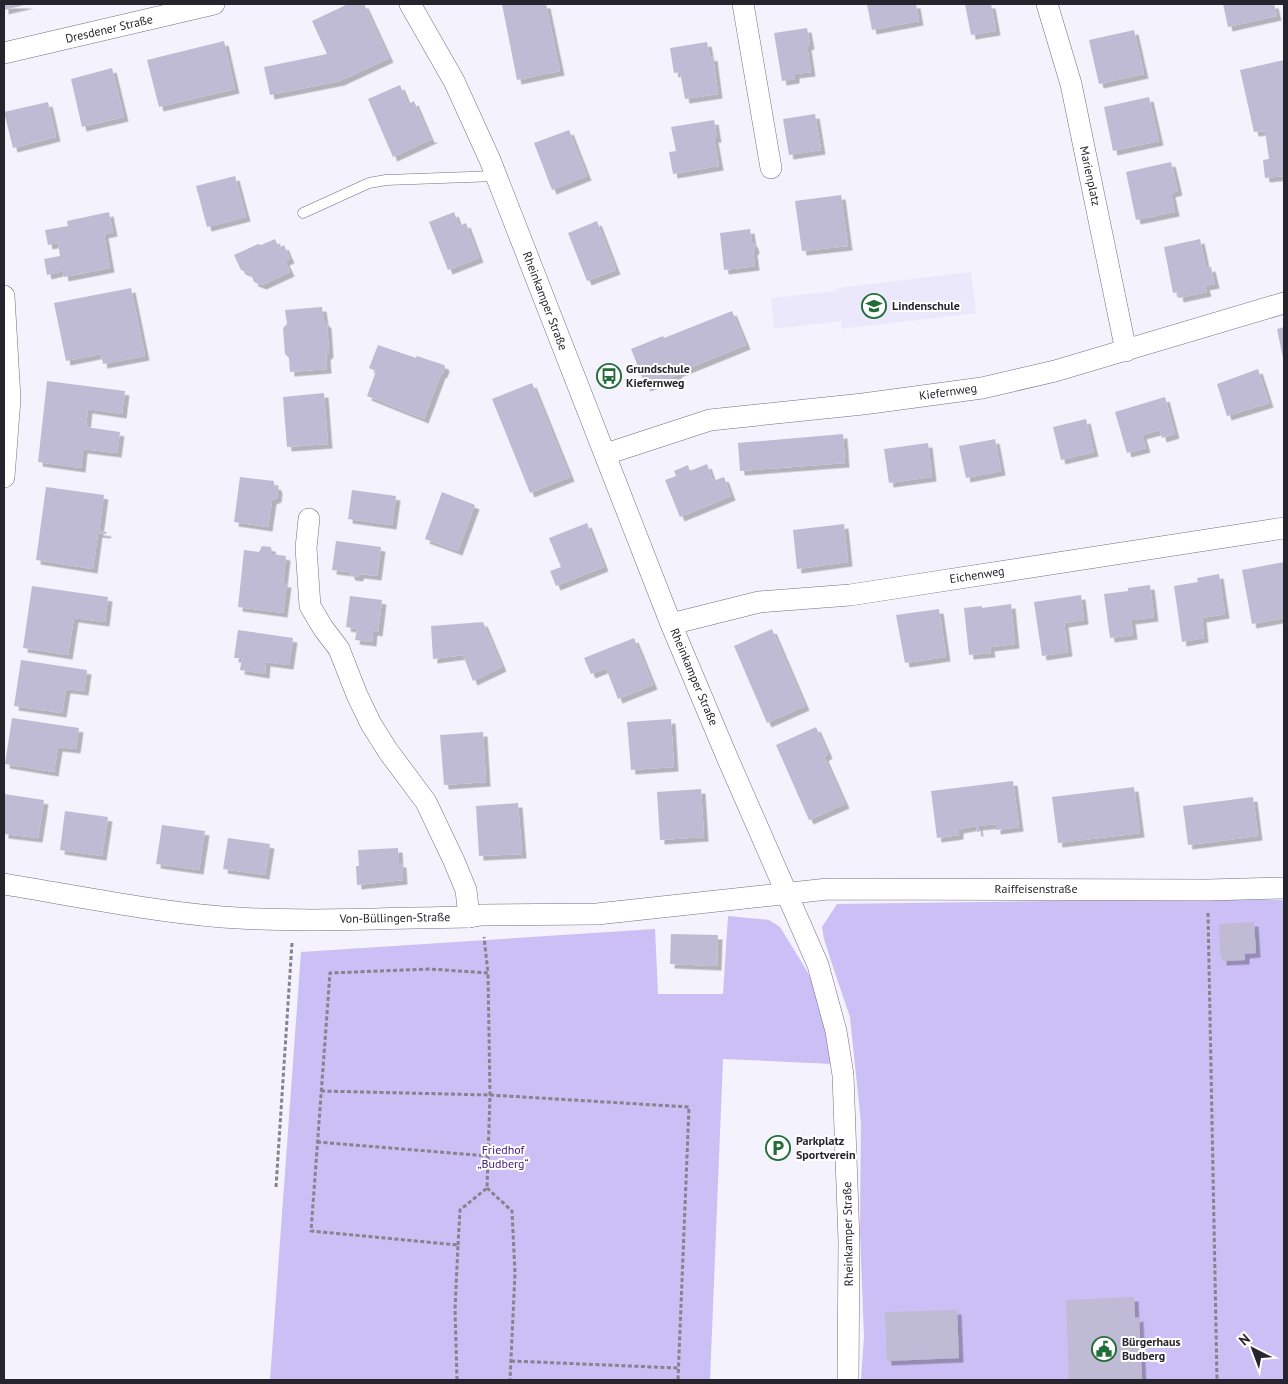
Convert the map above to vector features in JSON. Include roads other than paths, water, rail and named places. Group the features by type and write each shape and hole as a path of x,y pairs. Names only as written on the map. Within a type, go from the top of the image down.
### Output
{"street":[{"name":"Dresdener Straße","path":"4,54 214,4"},
{"name":"Rheinkamper Straße","path":"410,4 454,81 497,176 671,624 818,964 836,1031 843,1076 849,1241 848,1380"},
{"path":"742,4 771,168"},
{"name":"Marienplatz","path":"1047,4 1071,84 1126,351"},
{"path":"4,297 10,399 4,477"},
{"name":"Kiefernweg","path":"606,454 710,420 863,404 982,388 1055,371 1284,303"},
{"path":"309,519 306,548 310,606 323,628 339,649 371,724 388,751 426,802 454,861 475,916"},
{"name":"Eichenweg","path":"671,624 759,602 850,595 1284,528"},
{"name":"Von-Büllingen-Straße","path":"4,884 135,906 221,917 294,920 597,914 788,893"},
{"name":"Raiffeisenstraße","path":"788,893 828,889 1208,890 1284,888"}],"lane":[{"path":"303,213 370,183 386,180 497,176"}],"place":[{"name":"Lindenschule","path":"874,306"},
{"name":"Grundschule Kiefernweg","path":"609,376"},
{"name":"Parkplatz Sportverein","path":"778,1148"},
{"name":"Bürgerhaus Budberg","path":"1104,1349"}],"park label":[{"name":"Friedhof „Budberg“","path":"503,1157"}]}
